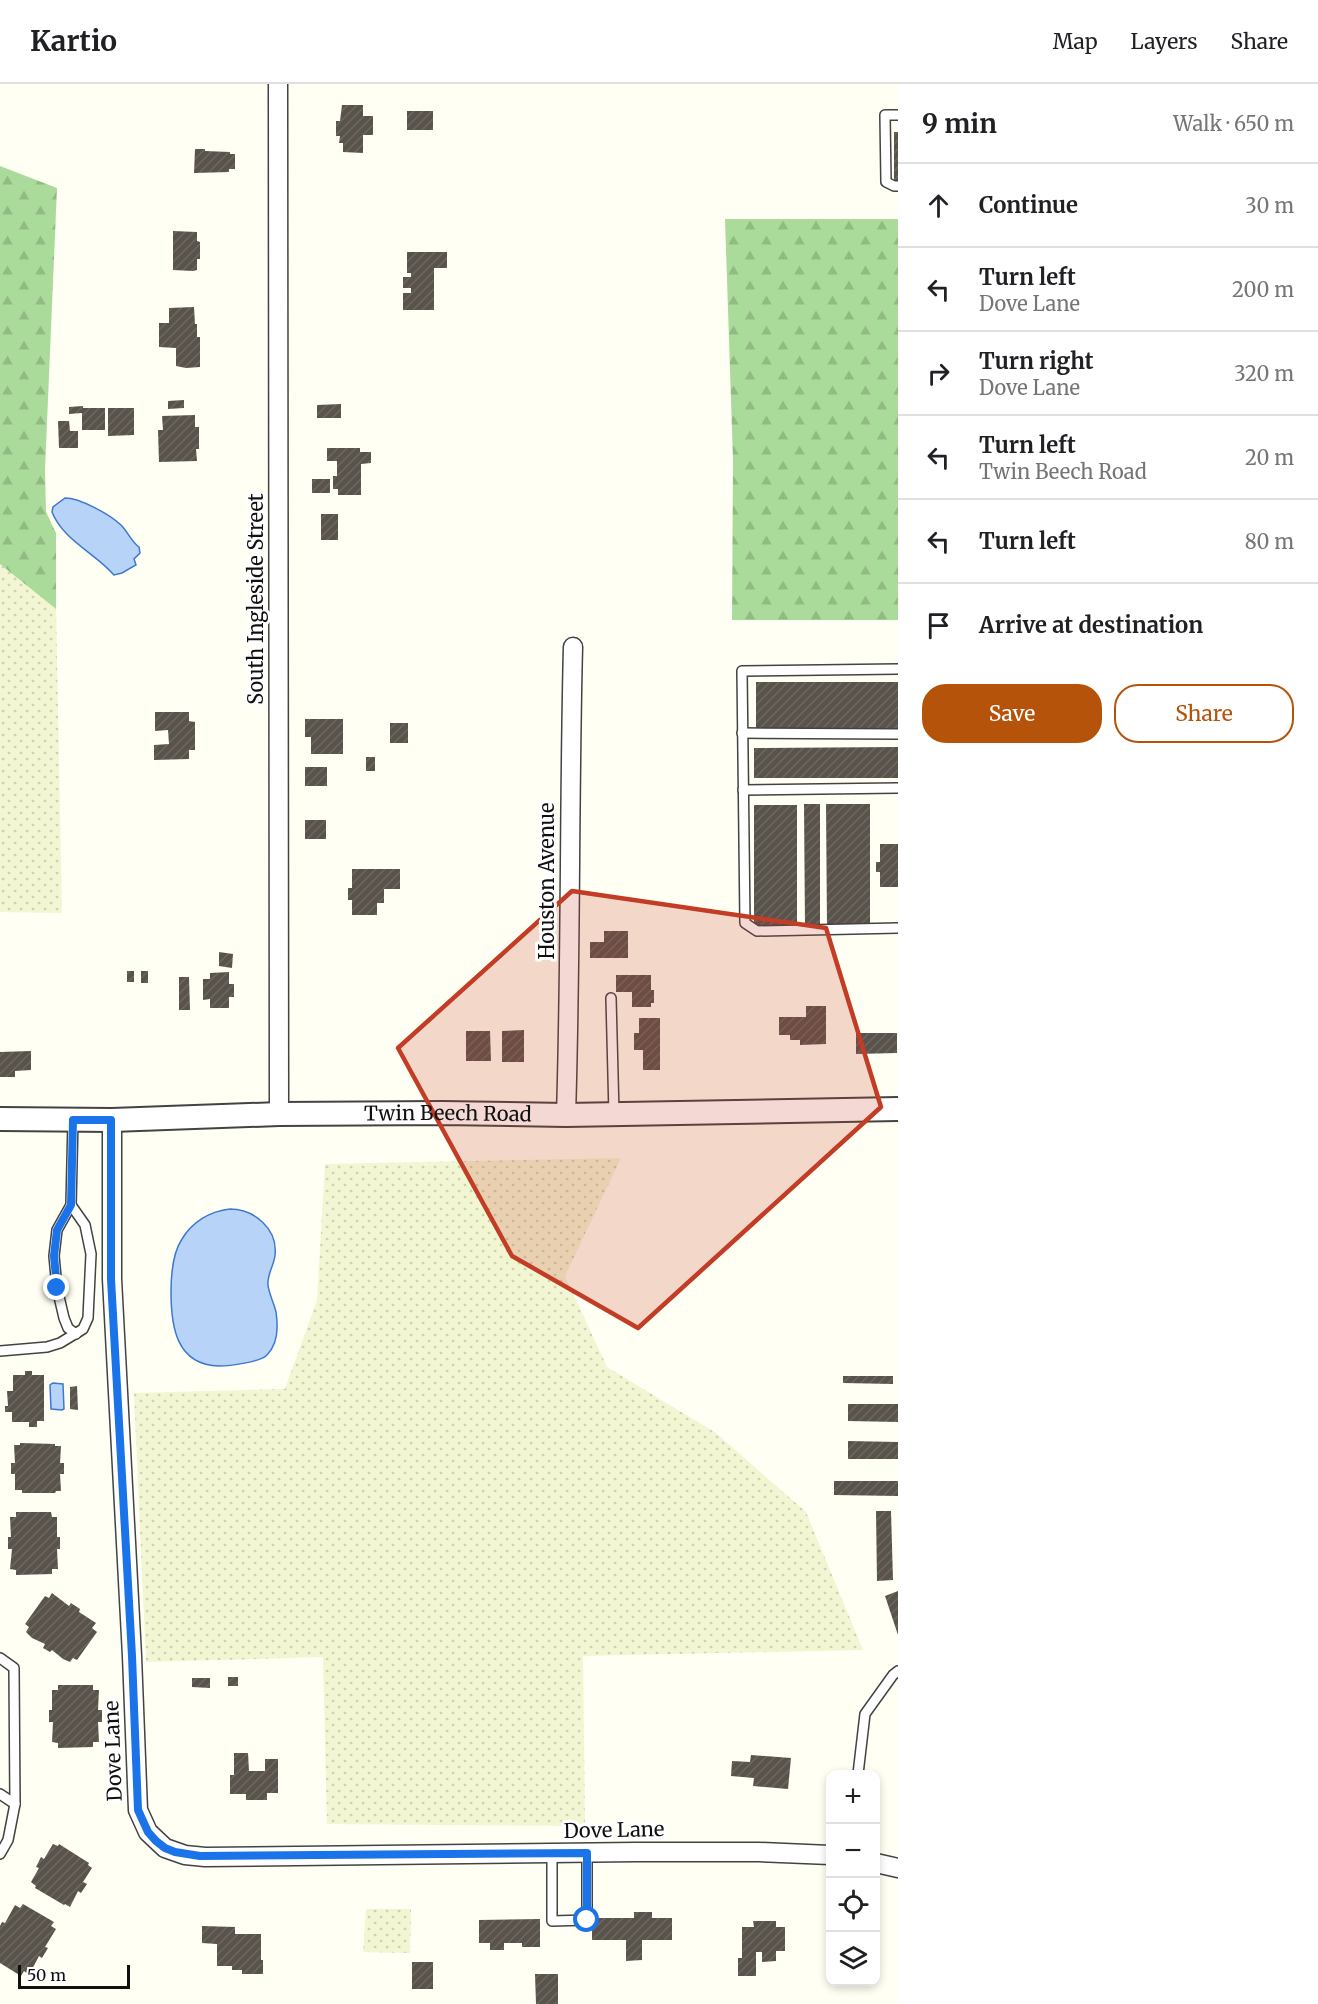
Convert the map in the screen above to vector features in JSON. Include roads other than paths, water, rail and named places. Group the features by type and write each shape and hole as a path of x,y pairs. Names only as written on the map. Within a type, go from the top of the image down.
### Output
{"street":[{"name":"South Ingleside Street","path":"278,84 279,1114"},
{"name":"Houston Avenue","path":"566,1114 569,1023 569,772 573,647"},
{"name":"Twin Beech Road","path":"0,1119 111,1120 279,1114 614,1114 898,1109"},
{"name":"Dove Lane","path":"111,1120 111,1279 132,1656 136,1781 138,1810 148,1832 165,1848 185,1855 200,1856 759,1852 826,1855"},
{"path":"880,1864 898,1868"}],"lane":[{"path":"898,115 885,115 886,182 898,186"},
{"path":"898,669 742,671 745,923 757,931 898,928"},
{"path":"742,733 898,734"},
{"path":"743,790 898,788"},
{"path":"611,998 614,1114"},
{"path":"73,1120 71,1205 57,1230 54,1256 57,1288 64,1318 68,1328 76,1334"},
{"path":"0,1351 47,1347 60,1343 83,1329 88,1318 91,1254 85,1224 71,1205"},
{"path":"0,1658 14,1668 15,1804 8,1840 0,1854"},
{"path":"858,1770 865,1714 898,1671"},
{"path":"0,1794 15,1804"},
{"path":"552,1853 552,1921 587,1920 587,1853"}],"water":[{"path":"65,498 94,507 121,525 139,547 140,553 134,559 136,565 114,575 71,538 57,522 52,512 53,507"},
{"path":"230,1209 256,1217 263,1222 273,1237 275,1255 268,1285 276,1312 277,1328 271,1351 264,1357 244,1363 219,1366 193,1359 179,1341 172,1318 171,1279 176,1251 191,1227 202,1218 215,1212"},
{"path":"63,1384 64,1409 62,1410 51,1409 50,1385"}]}
